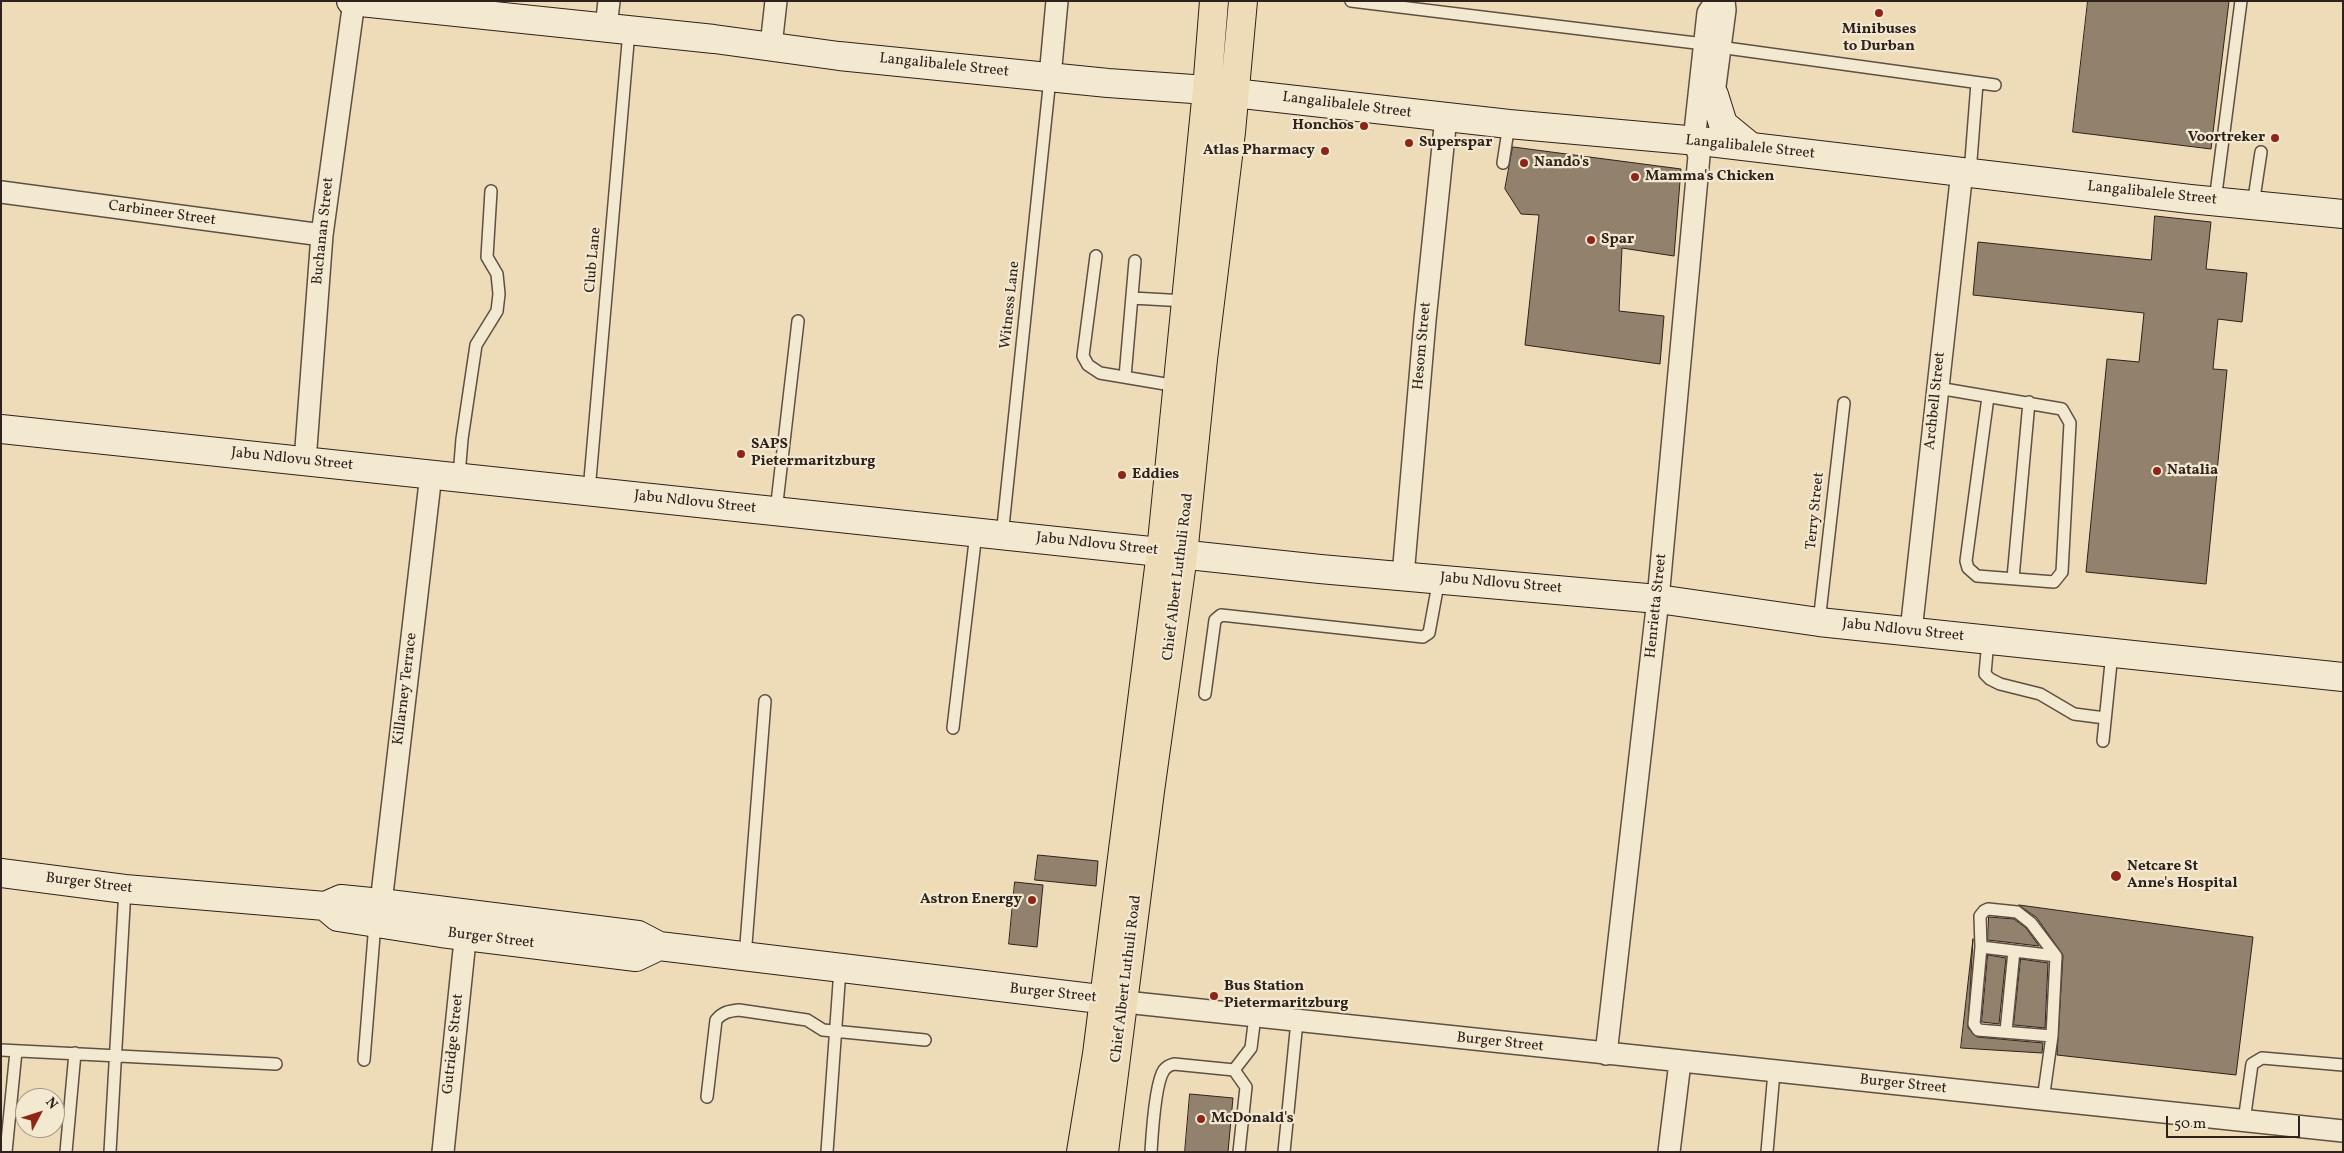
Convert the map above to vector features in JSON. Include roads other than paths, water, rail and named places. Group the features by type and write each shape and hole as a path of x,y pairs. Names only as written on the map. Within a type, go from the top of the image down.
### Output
{"main road":[{"name":"Chief Albert Luthuli Road","path":"1081,1152 1114,1000 1150,791 1172,553 1177,386 1207,90 1214,1"},
{"name":"Chief Albert Luthuli Road","path":"1172,553 1203,358 1235,93 1242,1"},
{"name":"Chief Albert Luthuli Road","path":"1104,1152 1114,1000"}],"street":[{"name":"Langalibalele Street","path":"352,1 462,6 618,30 771,46 839,56 1207,90 1700,146 1751,147 2343,214"},
{"name":"Buchanan Street","path":"304,461 322,235 352,1"},
{"path":"609,1 618,30"},
{"path":"771,46 776,1"},
{"path":"1050,77 1057,1"},
{"name":"Henrietta Street","path":"1700,146 1714,95 1712,46 1708,13 1716,1"},
{"name":"Henrietta Street","path":"1606,1054 1658,599 1700,146 1712,46 1725,10 1724,1"},
{"path":"1714,95 1723,124 1751,147"},
{"name":"Hesom Street","path":"1403,576 1425,320 1446,117"},
{"name":"Archbell Street","path":"1911,631 1938,388 1966,172"},
{"name":"Carbineer Street","path":"1,192 322,235"},
{"name":"Jabu Ndlovu Street","path":"1,429 459,476 1002,536 1658,599 1819,622 2343,677"},
{"name":"Killarney Terrace","path":"378,913 431,474"},
{"name":"Burger Street","path":"1,873 124,889 333,902 350,907 366,915 378,913 466,925 638,935 659,946 840,969 1297,1021 2343,1131"},
{"name":"Gutridge Street","path":"443,1152 466,925"},
{"path":"1669,1152 1680,1062"}],"lane":[{"path":"1351,1 1409,5 1995,85"},
{"path":"2216,201 2241,1"},
{"name":"Club Lane","path":"589,491 618,30"},
{"name":"Witness Lane","path":"1002,536 1050,77"},
{"path":"1966,172 1977,83"},
{"path":"1503,163 1509,124"},
{"path":"2253,205 2261,152"},
{"path":"459,476 462,439 476,345 497,311 499,294 497,274 487,257 491,191"},
{"path":"1096,256 1083,356 1088,365 1100,373 1177,386"},
{"path":"1125,378 1135,261"},
{"path":"1132,298 1186,301"},
{"path":"776,512 798,321"},
{"path":"1938,388 2029,402 2062,409 2070,423 2062,572 2054,582 1978,576 1968,568 1966,561 1988,396"},
{"path":"2013,578 2029,402"},
{"name":"Terry Street","path":"1819,622 1844,403"},
{"path":"953,728 976,533"},
{"path":"1206,694 1215,620 1220,615 1423,637 1429,633 1439,578"},
{"path":"1988,640 1985,674 1990,680 2000,684 2032,690 2074,714 2105,718"},
{"path":"2103,741 2112,653"},
{"path":"745,957 766,701"},
{"path":"110,1152 124,889"},
{"path":"2043,1100 2052,1036 2056,956 2031,923 2017,912 1988,909 1984,911 1980,916 1980,947 1974,1024 1978,1030 2052,1036"},
{"path":"364,1060 378,913"},
{"path":"1980,947 2056,956"},
{"path":"2006,1031 2014,951"},
{"path":"827,1152 840,969"},
{"path":"706,1097 716,1020 722,1014 740,1010 807,1020 824,1030 836,1032 925,1040"},
{"path":"1234,1070 1251,1048 1255,1016"},
{"path":"1284,1152 1297,1021"},
{"path":"1,1050 276,1064"},
{"path":"6,1152 16,1050"},
{"path":"66,1152 76,1053"},
{"path":"2244,1121 2252,1064 2256,1060 2262,1058 2343,1065"},
{"path":"1151,1152 1153,1118 1165,1069 1174,1064 1234,1070 1246,1087 1239,1152"},
{"path":"1767,1152 1774,1072"}],"place":[{"name":"Minibuses to Durban","path":"1879,13"},
{"name":"Honchos","path":"1364,126"},
{"name":"Voortreker","path":"2275,138"},
{"name":"Superspar","path":"1409,143"},
{"name":"Atlas Pharmacy","path":"1325,151"},
{"name":"Nando's","path":"1524,163"},
{"name":"Mamma's Chicken","path":"1635,177"},
{"name":"Spar","path":"1591,240"},
{"name":"SAPS Pietermaritzburg","path":"741,454"},
{"name":"Natalia","path":"2157,471"},
{"name":"Eddies","path":"1122,475"},
{"name":"Netcare St Anne's Hospital","path":"2116,876"},
{"name":"Astron Energy","path":"1032,900"},
{"name":"Bus Station Pietermaritzburg","path":"1214,996"},
{"name":"McDonald's","path":"1201,1119"}]}
